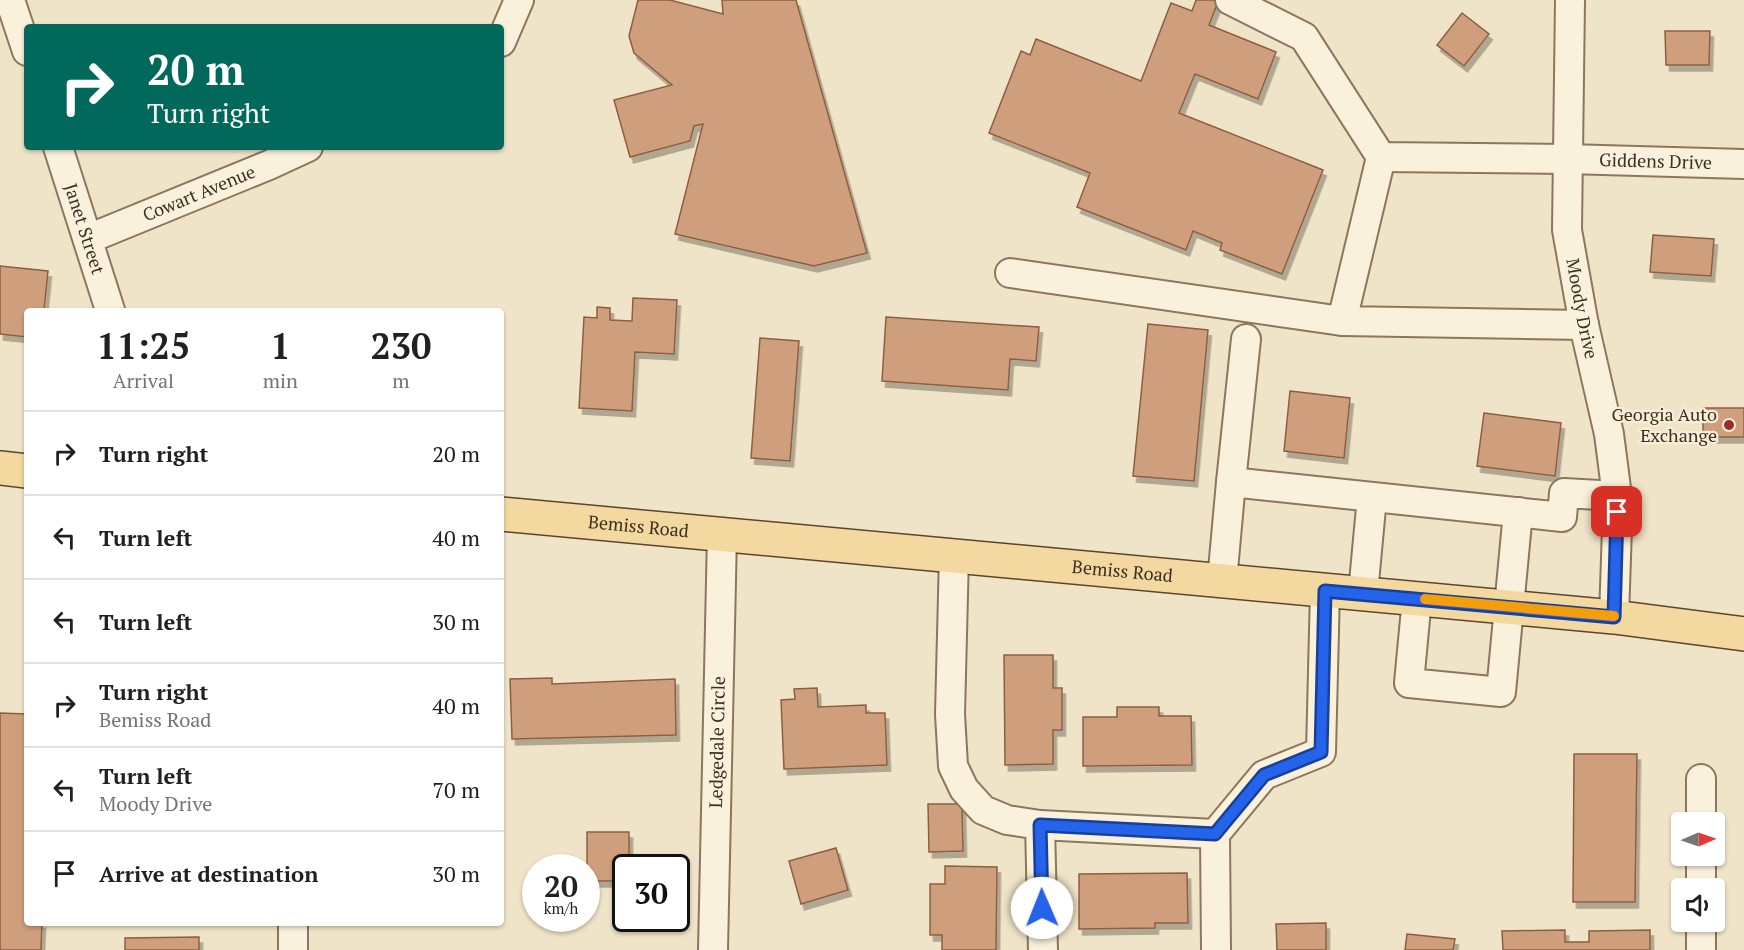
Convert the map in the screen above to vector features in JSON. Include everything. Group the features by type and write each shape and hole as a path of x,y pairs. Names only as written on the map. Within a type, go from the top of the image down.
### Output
{"main road":[{"path":"0,468 24,471"},
{"name":"Bemiss Road","path":"504,514 1614,617 1744,634"}],"street":[{"path":"10,0 24,42"},
{"path":"504,35 519,0"},
{"path":"1230,0 1261,7 1304,37 1381,157 1342,321"},
{"name":"Moody Drive","path":"1570,0 1567,230 1584,325 1609,434 1617,496 1614,617"},
{"name":"Janet Street","path":"59,150 109,308"},
{"name":"Cowart Avenue","path":"88,238 302,150"},
{"name":"Giddens Drive","path":"1381,157 1744,164"},
{"path":"1010,273 1342,321 1584,325"},
{"path":"1222,581 1246,339"},
{"path":"1231,482 1562,517 1564,493 1617,496"},
{"path":"1363,593 1372,497"},
{"path":"1417,598 1409,682 1501,692 1518,512"},
{"name":"Ledgedale Circle","path":"713,950 722,534"},
{"path":"954,555 950,714 953,766 964,789 983,810 1007,820 1040,825 1215,834"},
{"path":"1216,950 1215,834 1264,775 1321,752 1325,591"},
{"path":"1701,779 1701,812"},
{"path":"1040,825 1043,950"},
{"path":"292,950 293,926"},
{"path":"1701,932 1701,950"}],"building":[{"path":"638,0 670,0 723,14 722,0 796,0 867,253 814,266 675,234 703,124 694,126 690,141 630,157 614,100 672,85 634,53 629,36"},
{"path":"1196,0 1218,2 1209,25 1276,52 1258,99 1195,74 1179,113 1323,170 1282,274 1220,250 1222,243 1193,231 1186,250 1077,207 1090,173 989,133 1021,51 1030,55 1036,39 1141,81 1171,3 1192,11"},
{"path":"1462,13 1489,34 1464,66 1437,45"},
{"path":"1665,31 1710,31 1709,65 1666,65"},
{"path":"1653,235 1714,239 1711,276 1650,272"},
{"path":"0,266 48,271 44,308 24,308 24,337 0,334"},
{"path":"633,298 677,300 674,354 635,352 632,411 579,408 584,317 597,318 597,307 610,308 610,320 632,321"},
{"path":"886,317 1039,327 1036,361 1010,359 1008,390 882,381"},
{"path":"1148,324 1208,330 1194,481 1133,476"},
{"path":"760,338 799,341 790,461 751,458"},
{"path":"1290,391 1350,398 1344,458 1284,451"},
{"path":"1703,408 1744,408 1744,437 1703,437"},
{"path":"1484,413 1561,423 1555,476 1477,466"},
{"path":"1004,655 1053,655 1053,688 1062,688 1062,730 1053,730 1053,764 1005,765"},
{"path":"552,678 552,684 675,679 676,735 512,739 510,679"},
{"path":"817,688 818,707 866,705 866,713 885,713 887,765 784,769 781,700 795,699 794,689"},
{"path":"1117,707 1159,707 1159,716 1191,716 1192,765 1083,766 1083,717 1117,717"},
{"path":"0,713 24,714 24,926 42,926 41,950 0,950"},
{"path":"1574,754 1637,754 1635,902 1573,902"},
{"path":"928,804 962,804 963,851 929,852"},
{"path":"587,832 629,832 629,854 612,854 612,881 600,881 600,854 587,854"},
{"path":"836,848 848,890 801,904 789,861"},
{"path":"945,866 997,867 996,950 942,950 942,935 930,935 930,884 945,884"},
{"path":"1187,873 1188,923 1155,923 1155,928 1079,929 1079,874"},
{"path":"1326,923 1326,950 1277,950 1276,924"},
{"path":"1565,930 1565,942 1589,942 1589,931 1650,930 1650,950 1503,950 1502,931"},
{"path":"1407,934 1455,939 1453,950 1405,950"},
{"path":"199,937 199,950 125,950 125,938"}],"slow traffic":[{"path":"1425,599 1614,616"}],"place":[{"name":"Georgia Auto Exchange","path":"1729,425"}],"route":[{"path":"1042,908 1040,825 1215,834 1264,775 1321,752 1325,591 1614,617 1617,512"}]}
